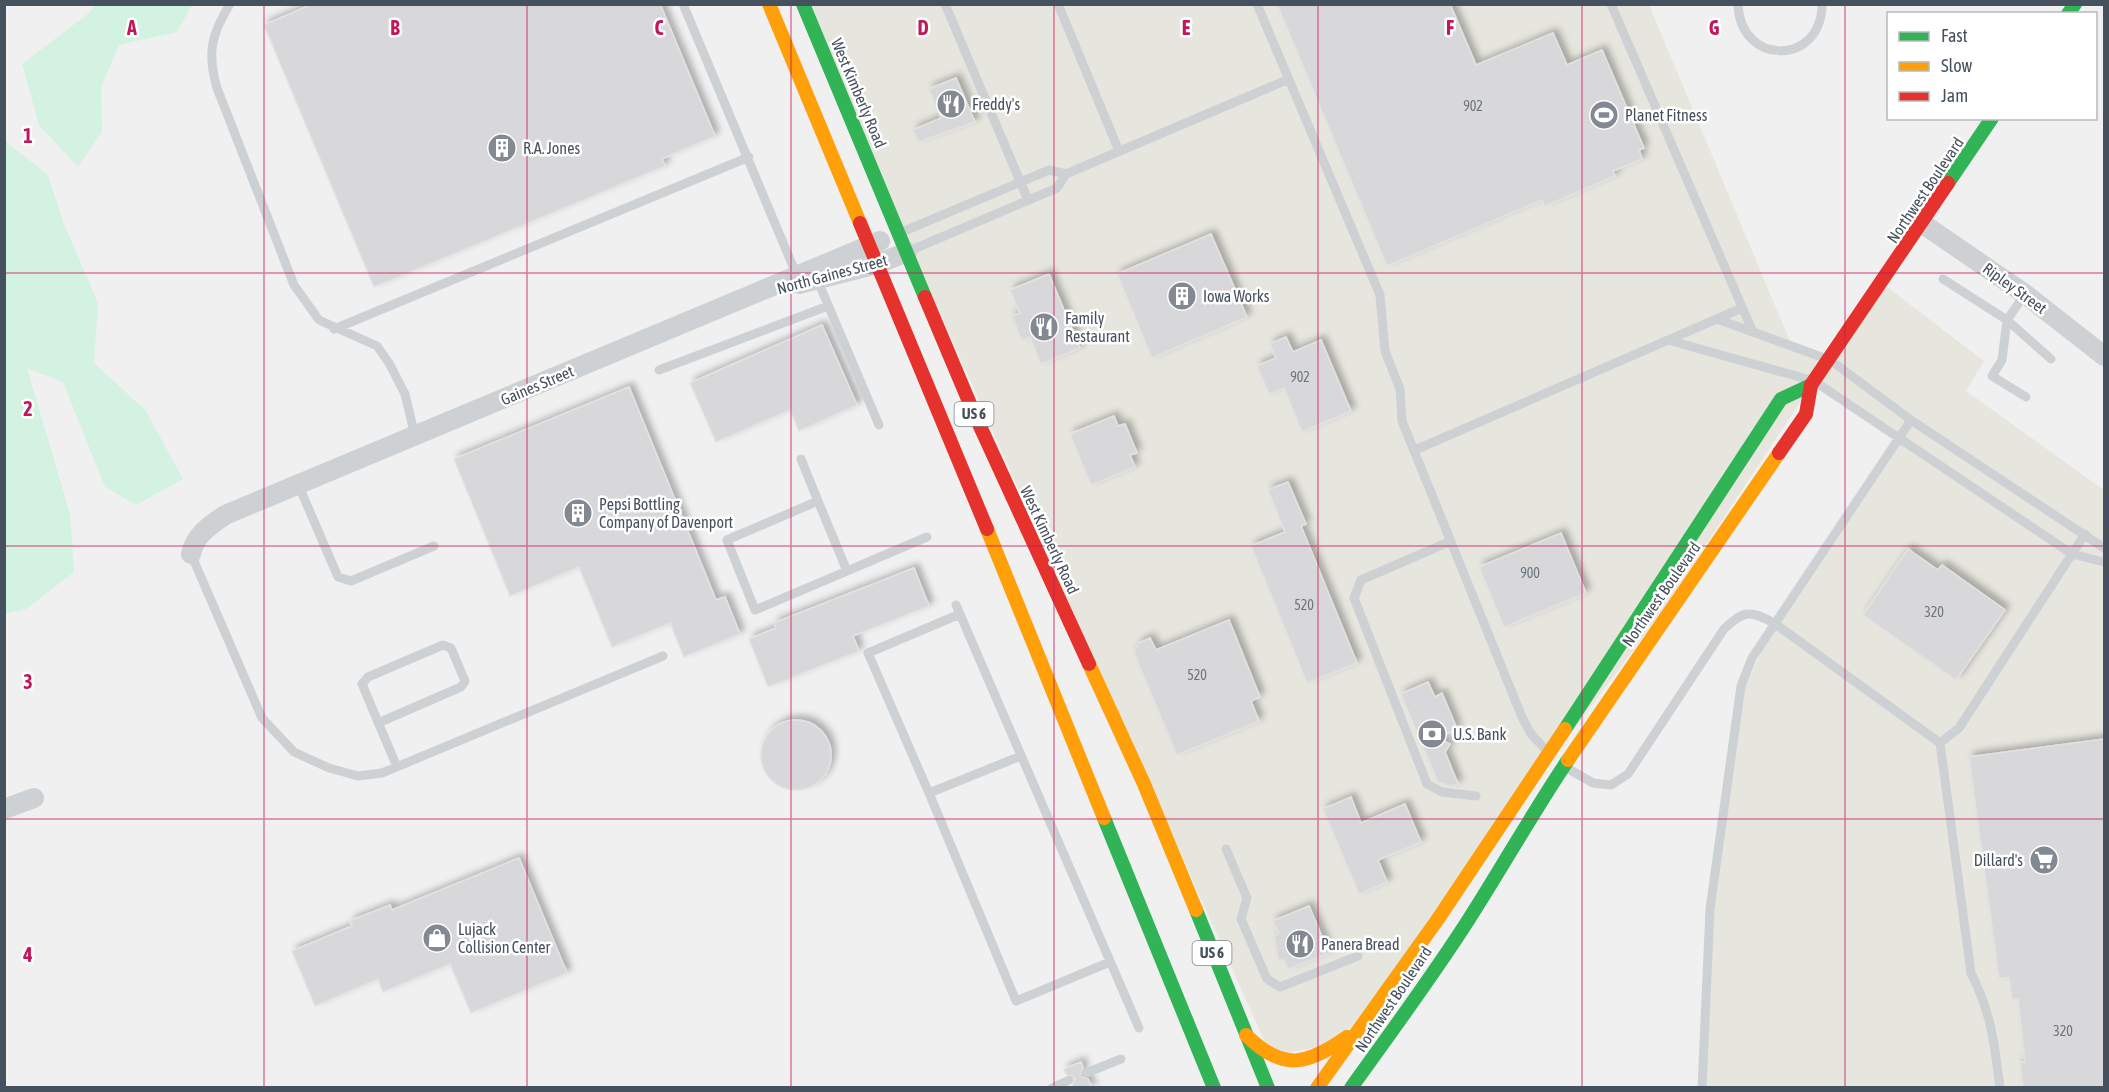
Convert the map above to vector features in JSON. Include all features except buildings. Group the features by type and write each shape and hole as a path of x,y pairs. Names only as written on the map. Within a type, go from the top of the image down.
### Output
{"main road":[{"name":"US 6","path":"769,4 870,245 1214,1088"},
{"name":"West Kimberly Road","path":"803,4 977,419 1144,784 1268,1088"},
{"name":"Northwest Boulevard","path":"1317,1088 1365,1024 1549,754 1781,399 1812,383 1830,360 1991,120"},
{"name":"Northwest Boulevard","path":"1351,1088 1450,945 1563,766 1806,414 1812,383"},
{"path":"1246,1035 1264,1053 1286,1062 1303,1062 1325,1052 1365,1024"}],"street":[{"name":"Ripley Street","path":"1923,224 2025,294 2104,356"},
{"name":"Gaines Street","path":"191,554 194,542 208,526 225,515 755,294 807,277 870,245 903,242"},
{"name":"North Gaines Street","path":"807,277 877,264 903,242"},
{"path":"4,809 34,798"}],"lane":[{"path":"230,4 217,26 210,63 217,88 294,285 319,320 334,329 377,346 405,394 415,435"},
{"path":"684,4 748,157 807,277 828,306 879,425"},
{"path":"945,4 1028,200"},
{"path":"1058,4 1119,151"},
{"path":"1257,4 1380,295 1385,351 1400,389 1402,421 1522,717 1531,734 1563,766 1593,783 1611,785 1628,774 1724,629 1738,615 1755,613 1774,623 1940,743 1971,973 1987,1004 2000,1088"},
{"path":"1611,4 1752,330"},
{"path":"1738,4 1738,18 1743,31 1753,42 1766,49 1780,52 1795,49 1807,42 1816,32 1821,19 1822,4"},
{"path":"903,242 1057,188 1066,174 1289,79"},
{"path":"334,329 748,157"},
{"path":"903,242 1020,182 1049,170 1066,174"},
{"path":"1943,279 2007,320 2051,359"},
{"path":"2025,294 2007,320 2002,360 1992,376 2026,397"},
{"path":"659,370 828,306"},
{"path":"1415,450 1742,308"},
{"path":"1717,319 1830,360 1911,420 2104,548"},
{"path":"1668,340 1812,383 2072,554 2104,562"},
{"path":"1702,1088 1710,909 1738,703 1745,672 1774,623 1911,420"},
{"path":"801,459 847,571"},
{"path":"298,484 338,577 351,581 434,546"},
{"path":"818,501 727,540 755,610 927,537"},
{"path":"1940,743 1959,728 2085,534"},
{"path":"1451,541 1361,580 1354,598 1427,784 1442,792 1476,796"},
{"path":"191,554 262,718 294,752 329,768 358,776 382,773 663,656"},
{"path":"1110,962 1016,1001 868,653 958,609 1139,1028"},
{"path":"378,723 461,687 465,681 451,648 443,645 368,677 362,684 378,723 397,767"},
{"path":"929,793 1021,756"},
{"path":"1226,849 1247,898 1241,919 1267,979 1271,983 1280,987 1358,956"},
{"path":"1086,1073 1121,1059"},
{"path":"1052,1088 1069,1080"}],"shaded area":[{"path":"803,5 1649,5 1792,346 1830,360 1882,283 1984,361 1966,391 2104,490 2104,1087 1702,1087 1708,959 1738,703 1774,623 1898,439 1814,381 1658,617 1339,1043 1271,1056"}],"green space":[{"path":"96,5 192,5 177,32 119,45 101,87 102,132 78,167 39,125 22,64 88,14"},
{"path":"5,141 48,175 64,224 98,303 94,363 146,411 183,479 136,505 105,487 63,382 27,368 70,514 74,572 26,609 5,614"}],"traffic: fast":[{"path":"803,4 925,297"},
{"path":"2069,12 2075,4"},
{"path":"1948,183 1991,120"},
{"path":"1565,729 1781,399 1811,385"},
{"path":"1351,1088 1455,941 1568,760"},
{"path":"1104,818 1214,1088"},
{"path":"1196,910 1268,1088"}],"traffic: slow":[{"path":"769,4 860,223"},
{"path":"1568,760 1779,453"},
{"path":"987,529 1104,818"},
{"path":"1089,664 1144,784 1196,910"},
{"path":"1317,1088 1438,919 1565,729"},
{"path":"1246,1035 1272,1055 1295,1060 1320,1054 1347,1037"}],"traffic: jam":[{"path":"1779,453 1806,414 1811,385 1948,183"},
{"path":"860,223 987,529"},
{"path":"925,297 973,411 1089,664"}],"place":[{"name":"Freddy's","path":"951,104"},
{"name":"Planet Fitness","path":"1604,115"},
{"name":"R.A. Jones","path":"502,148"},
{"name":"Iowa Works","path":"1182,296"},
{"name":"Family Restaurant","path":"1044,327"},
{"name":"Pepsi Bottling Company of Davenport","path":"578,513"},
{"name":"U.S. Bank","path":"1432,734"},
{"name":"Dillard's","path":"2044,860"},
{"name":"Lujack Collision Center","path":"437,938"},
{"name":"Panera Bread","path":"1300,944"}]}
